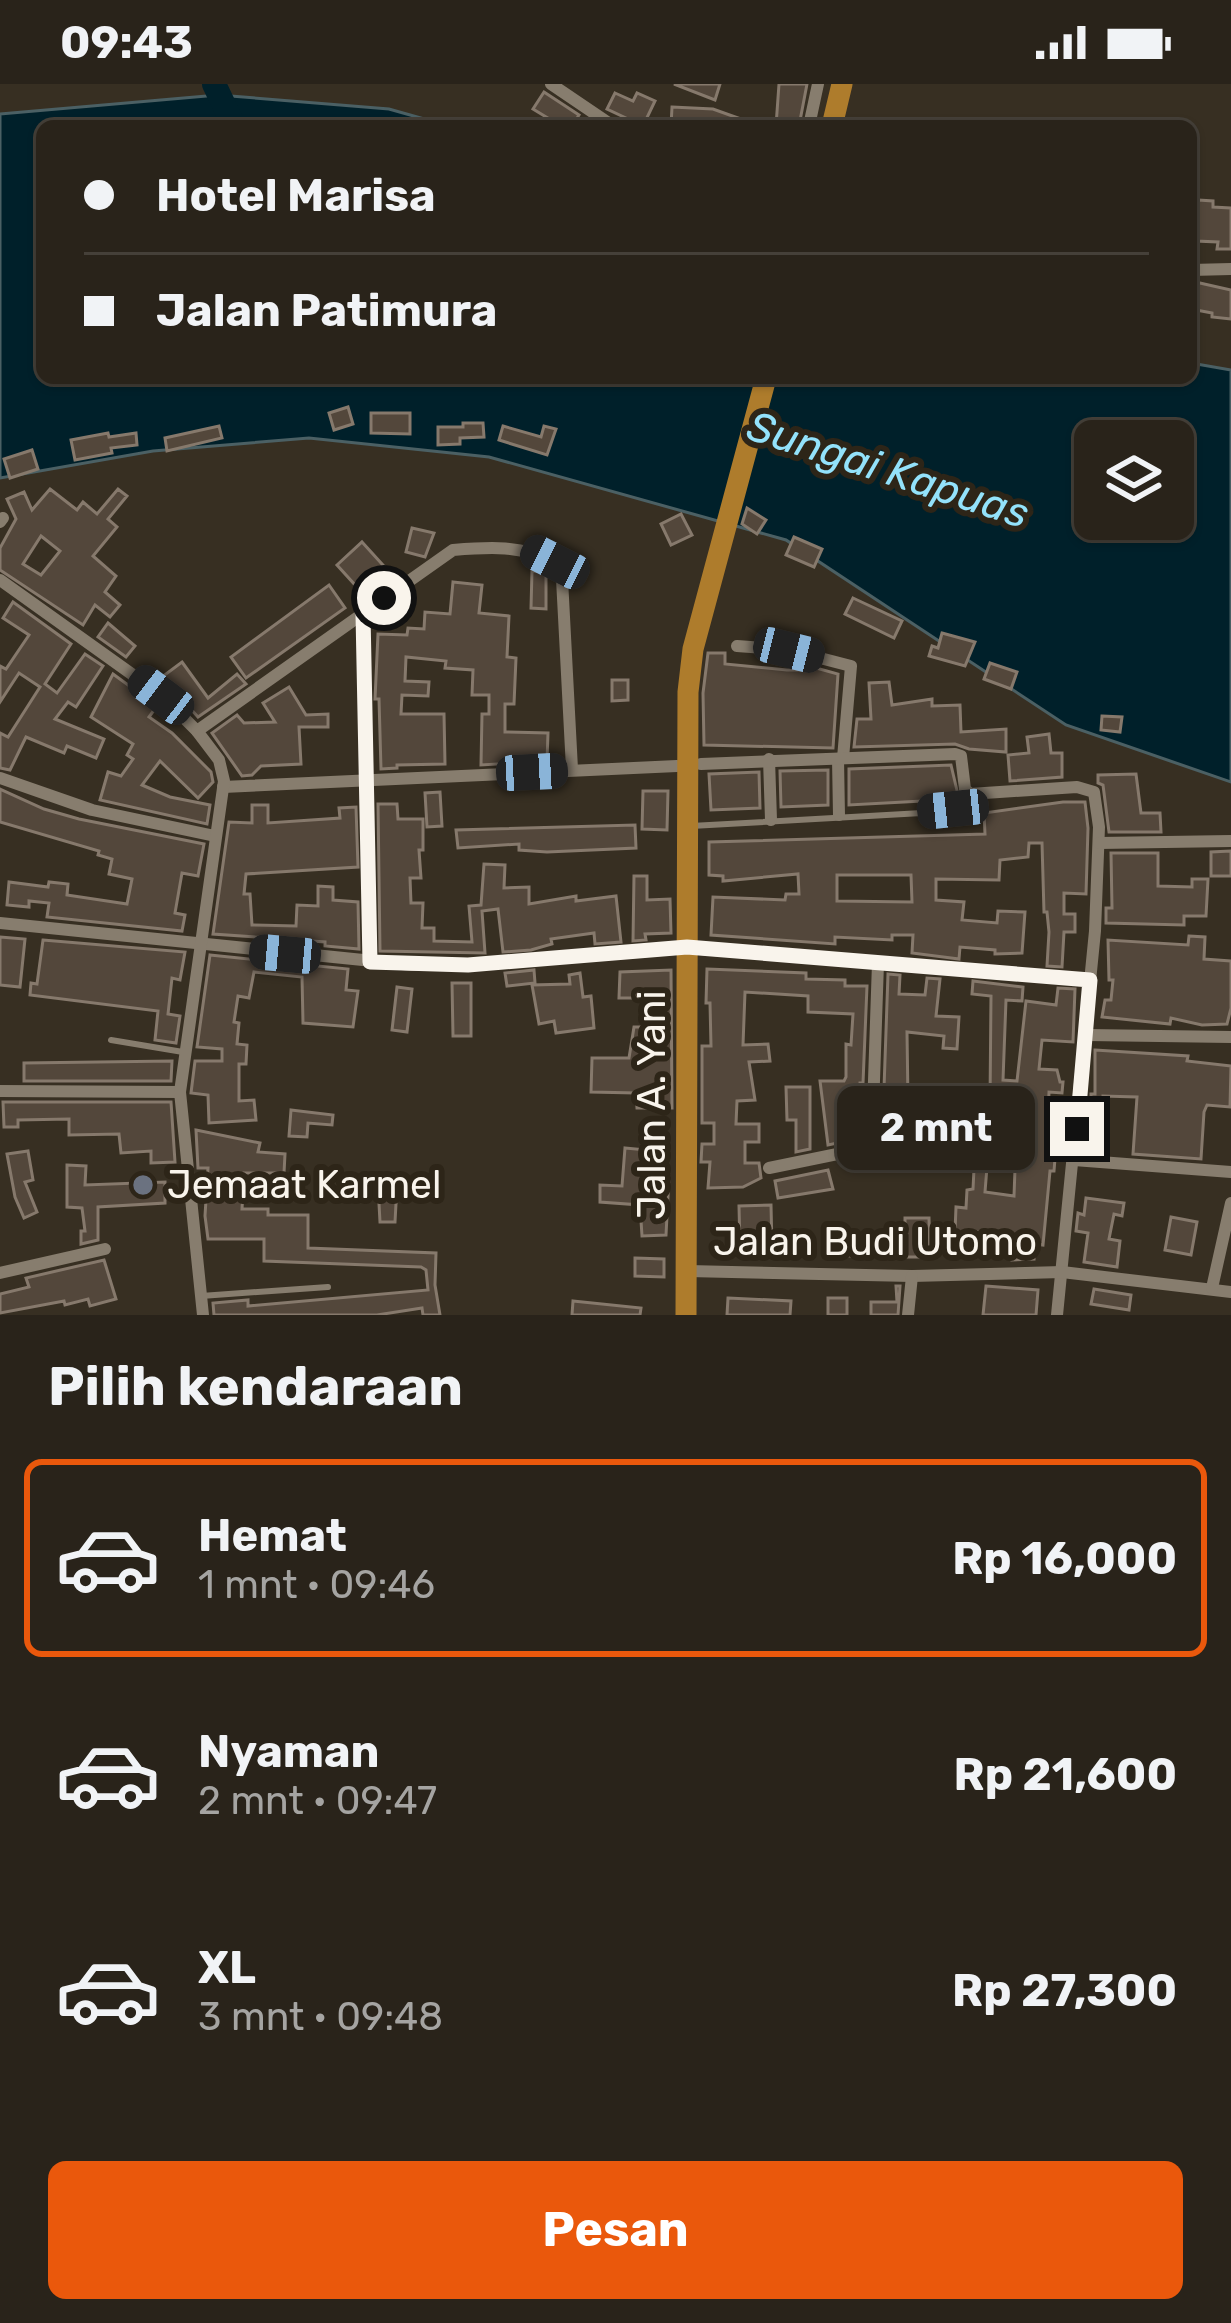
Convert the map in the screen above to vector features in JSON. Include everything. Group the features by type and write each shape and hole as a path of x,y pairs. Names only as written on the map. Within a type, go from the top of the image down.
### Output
{"highway":[{"path":"833,120 842,84"},
{"name":"Jalan A. Yani","path":"686,1315 688,692 703,608 764,384"}],"street":[{"path":"551,84 604,120"},
{"path":"810,120 818,84"},
{"path":"1197,270 1231,269"},
{"path":"197,731 453,550 495,547 533,551 555,562 562,579 572,770"},
{"path":"0,580 161,695 219,760 223,787 180,1092 203,1315"},
{"path":"363,614 370,962"},
{"path":"737,646 789,650 850,666 839,815"},
{"path":"701,764 955,754 963,761 965,789 977,796 1089,788 1097,802 1099,843 1087,1035 1057,1315"},
{"path":"769,759 771,820"},
{"path":"223,787 676,766"},
{"path":"0,778 92,810 215,836"},
{"path":"1099,843 1231,841"},
{"path":"0,923 370,962 468,965 687,947 1090,980"},
{"path":"769,1168 852,1151 872,1139 878,963"},
{"path":"1087,1035 1231,1037"},
{"path":"0,1091 180,1092"},
{"path":"1074,1160 1231,1172"},
{"path":"1212,1288 1231,1203"},
{"path":"0,1274 106,1249"},
{"name":"Jalan Budi Utomo","path":"688,1271 912,1276 1062,1272 1231,1292"},
{"path":"908,1315 912,1276"}],"lane":[{"path":"688,826 953,809 969,805 977,796"},
{"path":"112,1040 183,1052"},
{"path":"201,1295 328,1287"}],"water":[{"name":"Sungai Kapuas","path":"218,95 389,109 428,120 36,120 36,384 1197,384 1197,364 1231,370 1231,782 1066,725 786,540 489,457 309,438 153,451 0,478 0,114"}],"building":[{"path":"674,84 720,84 715,100"},
{"path":"779,84 807,84 800,120 776,120"},
{"path":"544,92 579,115 576,120 551,120 533,109"},
{"path":"615,93 633,101 637,93 655,101 646,120 630,120 607,109"},
{"path":"672,107 713,109 744,120 671,120"},
{"path":"1198,200 1231,208 1231,249 1217,249 1218,242 1197,241"},
{"path":"1197,282 1231,290 1231,319 1212,317 1212,313 1197,310"},
{"path":"348,407 353,424 334,430 329,413"},
{"path":"371,413 410,413 410,434 371,433"},
{"path":"463,423 483,423 484,437 438,445 438,427 463,427"},
{"path":"219,426 222,438 167,451 165,438"},
{"path":"503,426 541,437 544,426 556,429 547,455 499,440"},
{"path":"108,433 109,437 136,433 137,445 75,460 71,440"},
{"path":"32,450 38,469 10,478 4,459"},
{"path":"50,489 77,510 83,502 97,514 118,489 127,496 108,519 117,527 93,556 116,576 105,592 120,605 110,617 95,605 83,625 0,570 0,548 16,519 7,499 24,492 32,510","holes":["41,536 60,551 41,575 23,564"]},
{"path":"747,508 766,520 757,534 742,524"},
{"path":"681,514 692,535 671,545 661,524"},
{"path":"412,528 434,533 425,557 406,552"},
{"path":"794,537 822,549 814,567 786,555"},
{"path":"362,542 391,574 366,597 337,565"},
{"path":"532,571 546,572 546,609 531,608"},
{"path":"453,582 482,585 479,613 509,616 507,657 516,658 514,704 505,704 505,732 548,733 547,761 481,765 482,714 489,714 489,695 472,695 473,670 445,668 446,661 406,657 405,681 429,682 428,696 402,695 401,714 444,714 445,764 381,769 379,699 375,699 378,634 407,635 408,628 424,629 425,612 450,614"},
{"path":"329,585 345,608 246,678 231,657"},
{"path":"853,598 902,621 894,638 845,614"},
{"path":"13,602 71,644 45,684 57,693 85,654 103,666 76,707 68,702 55,719 104,739 96,758 67,746 64,753 26,737 10,770 0,768 0,733 8,737 40,687 19,673 0,702 0,666 6,669 29,635 3,618"},
{"path":"108,623 135,646 126,657 98,637"},
{"path":"942,633 975,642 965,666 929,656 932,646 938,648"},
{"path":"708,653 725,653 725,664 787,670 809,670 809,666 838,674 833,748 704,745"},
{"path":"182,662 208,698 237,674 246,684 198,717 162,677"},
{"path":"990,663 1017,672 1011,689 984,679"},
{"path":"113,674 157,706 149,717 211,772 213,782 198,798 160,761 142,785 170,797 210,805 207,824 100,800 108,772 121,776 133,759 127,755 133,744 91,717"},
{"path":"612,680 628,680 628,700 612,701"},
{"path":"889,682 892,705 932,699 932,706 960,705 961,732 1006,729 1006,752 955,744 854,747 857,719 871,719 869,683"},
{"path":"289,687 306,715 328,714 328,727 299,727 301,764 261,766 252,775 242,776 212,733 237,715 244,723 275,722 263,703"},
{"path":"1102,716 1122,717 1120,732 1101,730"},
{"path":"1049,734 1051,753 1062,753 1062,777 1010,781 1008,755 1029,753 1027,737"},
{"path":"951,765 959,799 849,805 849,769"},
{"path":"828,770 828,805 781,807 780,771"},
{"path":"759,772 760,808 711,810 709,774"},
{"path":"1136,774 1141,813 1160,813 1161,832 1109,832 1098,775"},
{"path":"0,789 79,819 204,844 198,876 182,873 175,913 185,915 182,931 47,917 49,903 7,905 9,882 48,887 49,882 68,884 67,895 127,904 132,879 109,874 112,859 98,855 99,851 0,822"},
{"path":"643,791 668,791 667,830 642,829"},
{"path":"440,792 442,826 427,827 425,793"},
{"path":"1085,802 1086,894 1064,893 1064,914 1075,914 1075,932 1064,932 1062,967 1047,966 1042,843 1029,843 1028,857 1000,860 999,880 936,879 936,900 964,902 962,920 997,923 998,911 1025,912 1022,953 960,947 959,959 912,953 913,935 892,935 892,940 835,937 835,944 711,935 713,897 785,900 786,894 799,894 798,874 723,881 723,876 709,875 709,842 985,834 984,813","holes":["837,875 911,875 912,902 837,901"]},
{"path":"378,804 397,804 398,819 423,819 421,878 410,878 411,903 423,903 422,928 434,928 434,941 472,942 469,906 481,905 484,864 505,865 504,888 529,887 529,904 576,896 576,901 616,896 621,942 595,944 594,933 551,939 552,944 531,950 503,952 498,909 482,911 485,953 380,951"},
{"path":"252,805 268,805 268,823 340,818 339,808 356,807 358,867 246,874 244,894 250,894 252,925 296,926 297,905 318,906 318,886 333,887 333,900 358,902 359,949 213,934 229,822 252,823"},
{"path":"635,825 636,848 547,852 519,850 519,844 458,848 456,830"},
{"path":"1231,851 1231,876 1211,876 1211,852"},
{"path":"1111,853 1158,853 1158,886 1192,887 1192,879 1208,879 1206,916 1184,916 1184,925 1106,923 1106,908 1112,908"},
{"path":"634,876 647,876 647,900 670,899 671,933 645,934 646,940 633,941"},
{"path":"1189,936 1205,937 1204,959 1231,961 1227,1024 1102,1017 1105,1000 1111,1000 1113,980 1109,980 1108,940 1188,945"},
{"path":"0,937 25,939 20,987 0,985"},
{"path":"43,940 185,952 180,980 172,978 168,1014 180,1016 176,1043 155,1040 158,1011 30,995 31,983 37,984"},
{"path":"210,955 348,969 346,990 358,991 353,1027 303,1023 302,977 254,972 249,998 238,996 234,1022 239,1023 237,1044 247,1045 246,1064 239,1064 239,1101 254,1100 256,1120 209,1123 208,1095 191,1093 195,1061 222,1061 222,1049 197,1047"},
{"path":"707,969 806,973 806,979 867,986 863,1083 859,1098 840,1096 840,1120 862,1119 862,1133 828,1145 820,1081 844,1081 846,1077 846,1044 851,1045 853,1014 808,1012 808,996 745,992 743,1045 768,1044 770,1061 749,1062 755,1100 737,1101 736,1124 759,1124 759,1142 745,1142 745,1163 759,1163 761,1178 743,1187 708,1188 710,1162 701,1162 702,1144 714,1144 714,1123 702,1123 702,1046 711,1046"},
{"path":"534,970 535,983 507,986 505,973"},
{"path":"671,970 672,1108 637,1108 636,1093 591,1092 592,1058 629,1058 634,1027 646,1027 645,998 619,998 620,972"},
{"path":"580,973 583,997 591,996 594,1028 556,1033 554,1021 539,1024 532,985 570,984 569,975"},
{"path":"888,974 900,975 899,994 925,995 927,978 940,979 936,1016 959,1017 957,1049 943,1048 944,1036 907,1032 912,1117 883,1117"},
{"path":"973,981 1023,987 1022,1001 1006,1000 1003,1080 1017,1081 1026,1001 1056,1005 1058,988 1075,989 1073,1042 1042,1040 1039,1069 1057,1070 1063,1082 1062,1093 1049,1092 1048,1121 1058,1121 1054,1171 1050,1171 1043,1245 1034,1244 1034,1259 1012,1260 1012,1244 1000,1244 1000,1232 955,1232 956,1207 966,1208 967,1190 973,1189 974,1169 960,1168 962,1130 940,1130 939,1159 921,1158 922,1132 916,1132 916,1118 954,1118 954,1104 985,1104 985,1144 1018,1146 1020,1110 1016,1102 990,1102 991,996 972,994","holes":["987,1167 1015,1169 1014,1196 985,1192"]},
{"path":"452,983 471,983 471,1036 453,1036"},
{"path":"397,987 412,989 407,1032 392,1030"},
{"path":"1095,1050 1188,1056 1187,1061 1231,1066 1230,1107 1207,1105 1201,1159 1133,1154 1137,1097 1103,1096 1103,1106 1091,1106"},
{"path":"172,1061 171,1081 24,1081 24,1063"},
{"path":"786,1087 810,1087 810,1149 796,1152 796,1120 787,1120"},
{"path":"3,1102 171,1102 175,1162 151,1163 151,1151 121,1153 119,1134 69,1135 69,1119 18,1120 18,1127 4,1127"},
{"path":"291,1110 333,1115 332,1125 308,1123 307,1137 289,1136"},
{"path":"196,1130 260,1143 258,1152 285,1154 284,1173 244,1173 242,1209 268,1209 268,1215 308,1215 308,1248 436,1253 440,1315 423,1315 422,1308 377,1315 214,1315 213,1303 248,1300 248,1306 428,1290 426,1270 421,1267 264,1261 264,1239 208,1239 208,1168 198,1168"},
{"path":"625,1148 647,1150 646,1177 669,1177 666,1235 642,1236 640,1205 600,1202 600,1185 622,1186"},
{"path":"28,1151 33,1180 25,1182 37,1212 24,1218 7,1154"},
{"path":"67,1165 86,1166 85,1185 165,1182 165,1203 98,1207 98,1240 81,1244 81,1231 85,1231 82,1208 67,1207"},
{"path":"828,1170 833,1189 778,1198 775,1181"},
{"path":"378,1185 397,1185 395,1222 380,1222"},
{"path":"1086,1198 1124,1203 1122,1216 1114,1214 1109,1239 1120,1241 1117,1267 1084,1262 1088,1233 1076,1231"},
{"path":"771,1205 772,1248 740,1248 739,1206"},
{"path":"1171,1217 1197,1222 1191,1255 1165,1250"},
{"path":"905,1218 929,1218 930,1257 905,1257"},
{"path":"838,1231 850,1231 850,1256 837,1255"},
{"path":"635,1258 664,1259 664,1277 635,1276"},
{"path":"104,1260 116,1299 90,1306 88,1299 65,1305 64,1301 0,1313 0,1294 29,1287 26,1278"},
{"path":"896,1286 900,1286 898,1315 871,1315 871,1302 897,1302"},
{"path":"986,1286 1038,1290 1036,1315 983,1315"},
{"path":"1094,1289 1131,1295 1129,1310 1091,1304"},
{"path":"728,1298 791,1301 790,1315 727,1315"},
{"path":"828,1298 847,1298 847,1315 828,1315"},
{"path":"573,1301 641,1308 640,1315 572,1315"}],"waterway":[{"path":"214,84 231,120"}],"place":[{"name":"Jemaat Karmel","path":"143,1185"}],"route":[{"path":"384,598 363,614 370,962 468,965 687,947 1090,980 1077,1129"}]}
